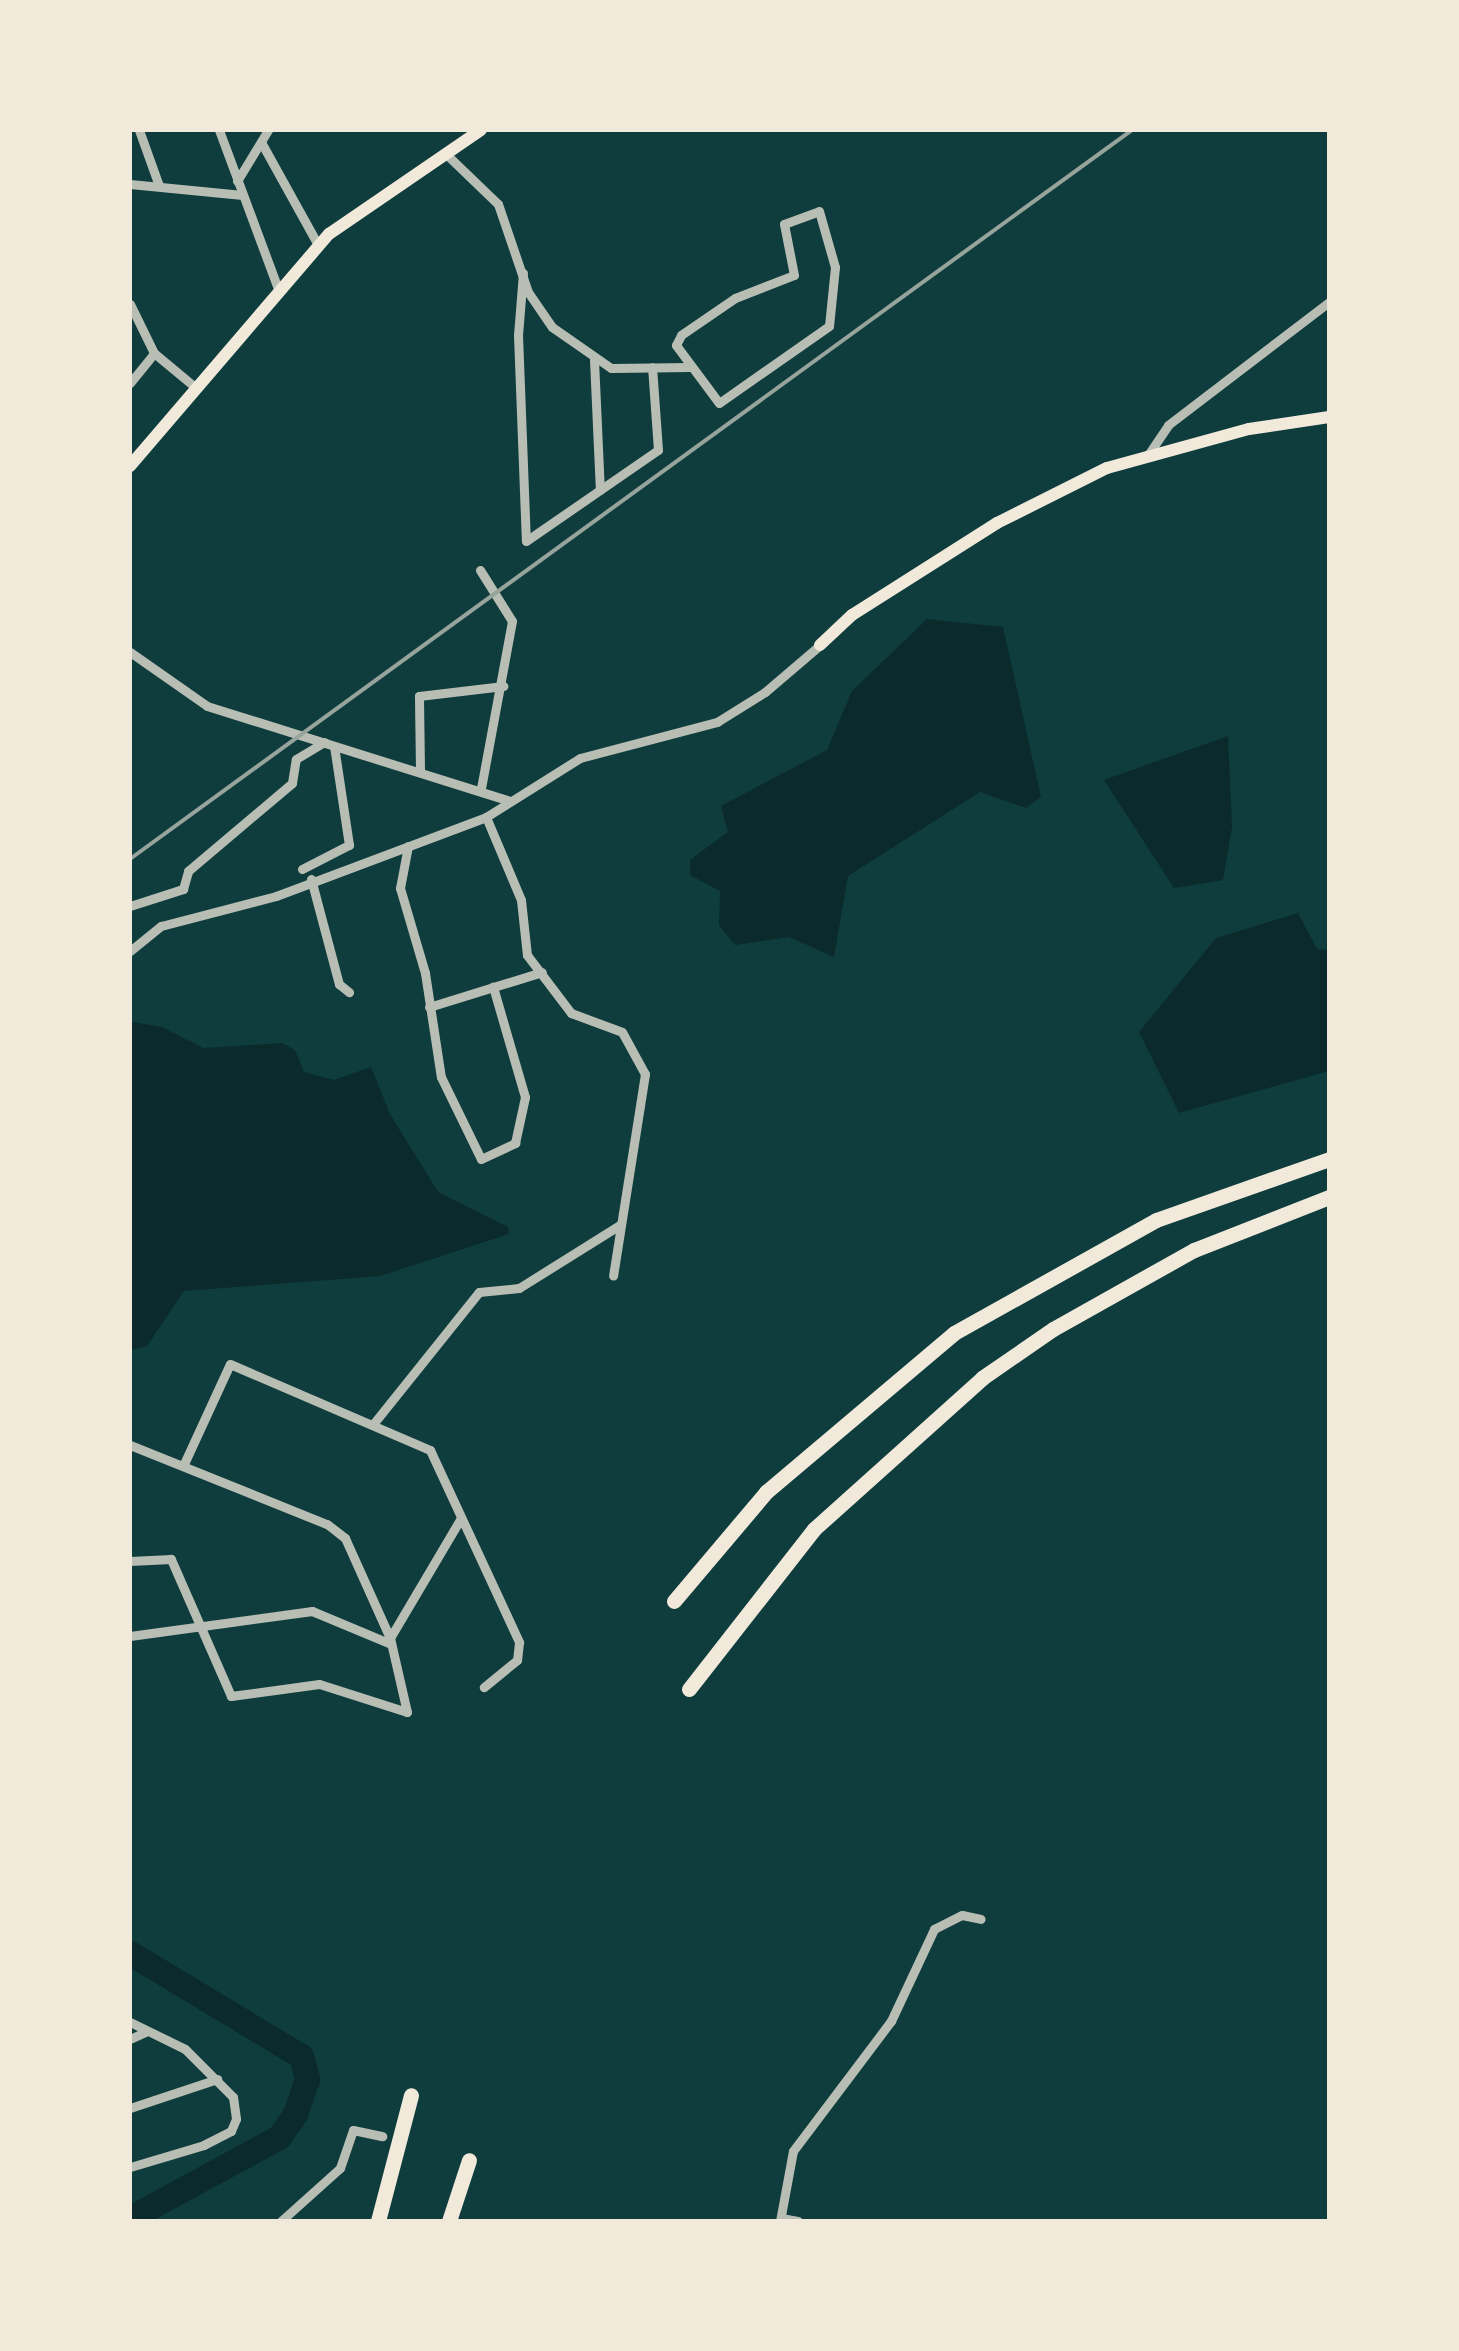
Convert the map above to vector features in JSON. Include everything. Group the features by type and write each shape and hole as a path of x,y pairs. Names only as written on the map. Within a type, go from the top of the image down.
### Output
{"highway":[{"path":"674,1601 778,1481 954,1333 1156,1220 1329,1159"},
{"path":"689,1689 814,1529 982,1378 1053,1329 1194,1250 1329,1197"},
{"path":"378,2221 411,2096"},
{"path":"449,2221 469,2160"}],"main road":[{"path":"130,466 318,245 481,130"},
{"path":"820,645 852,615 1044,496 1148,454 1329,418"}],"street":[{"path":"139,130 159,186"},
{"path":"219,130 278,290"},
{"path":"237,181 268,130"},
{"path":"261,142 318,245"},
{"path":"446,154 498,204 523,273 552,327 594,360 611,368 690,367 720,402 829,326 835,267 819,211 784,224 794,275 735,298 680,335 676,345 690,367"},
{"path":"130,184 242,195"},
{"path":"523,273 518,335 526,540 658,450 652,367"},
{"path":"1148,454 1168,426 1329,302"},
{"path":"130,304 154,354 194,387"},
{"path":"130,383 154,354"},
{"path":"594,360 600,490"},
{"path":"480,570 508,608 503,686 481,788"},
{"path":"130,951 160,926 194,922 486,817 580,758 716,722 765,692 820,645"},
{"path":"130,652 207,706 481,788 510,801"},
{"path":"420,770 419,696 503,686"},
{"path":"302,870 349,845 329,744"},
{"path":"130,906 183,889 188,871 292,783 296,759 329,744"},
{"path":"486,817 521,900 526,955 571,1013 622,1032 645,1074 613,1275"},
{"path":"408,846 400,888 429,1007 441,1077 481,1159 515,1142 525,1097 493,988"},
{"path":"311,879 340,984 349,992"},
{"path":"429,1007 542,972"},
{"path":"374,1423 479,1292 519,1288 620,1224"},
{"path":"183,1466 230,1364 430,1450 519,1642 517,1660 484,1687"},
{"path":"130,1445 327,1524 345,1538 390,1641 407,1712 318,1684 231,1696 171,1559 130,1561"},
{"path":"390,1641 462,1518"},
{"path":"130,1636 312,1611 390,1641"},
{"path":"798,2221 781,2220 793,2151 892,2021 934,1929 962,1915 982,1919"},
{"path":"130,2022 185,2049 233,2097 231,2131 130,2168"},
{"path":"130,2039 146,2032"},
{"path":"130,2108 217,2079"},
{"path":"282,2221 340,2168 352,2130 382,2136"}],"water":[{"path":"927,619 1003,627 1041,797 1026,808 980,792 848,876 834,957 789,937 735,945 719,925 720,891 690,875 690,860 728,832 721,806 827,750 852,691"},
{"path":"1228,736 1232,827 1223,880 1174,888 1104,780"},
{"path":"1298,913 1317,949 1329,950 1329,1071 1179,1113 1139,1032 1216,938"},
{"path":"132,1022 162,1027 203,1048 282,1043 295,1050 304,1072 334,1080 371,1067 390,1114 438,1192 508,1227 509,1234 380,1276 184,1291 147,1346 130,1350"}],"waterway":[{"path":"130,1953 301,2056 307,2079 295,2114 279,2137 130,2218"}],"railway":[{"path":"130,859 1132,130"}]}
